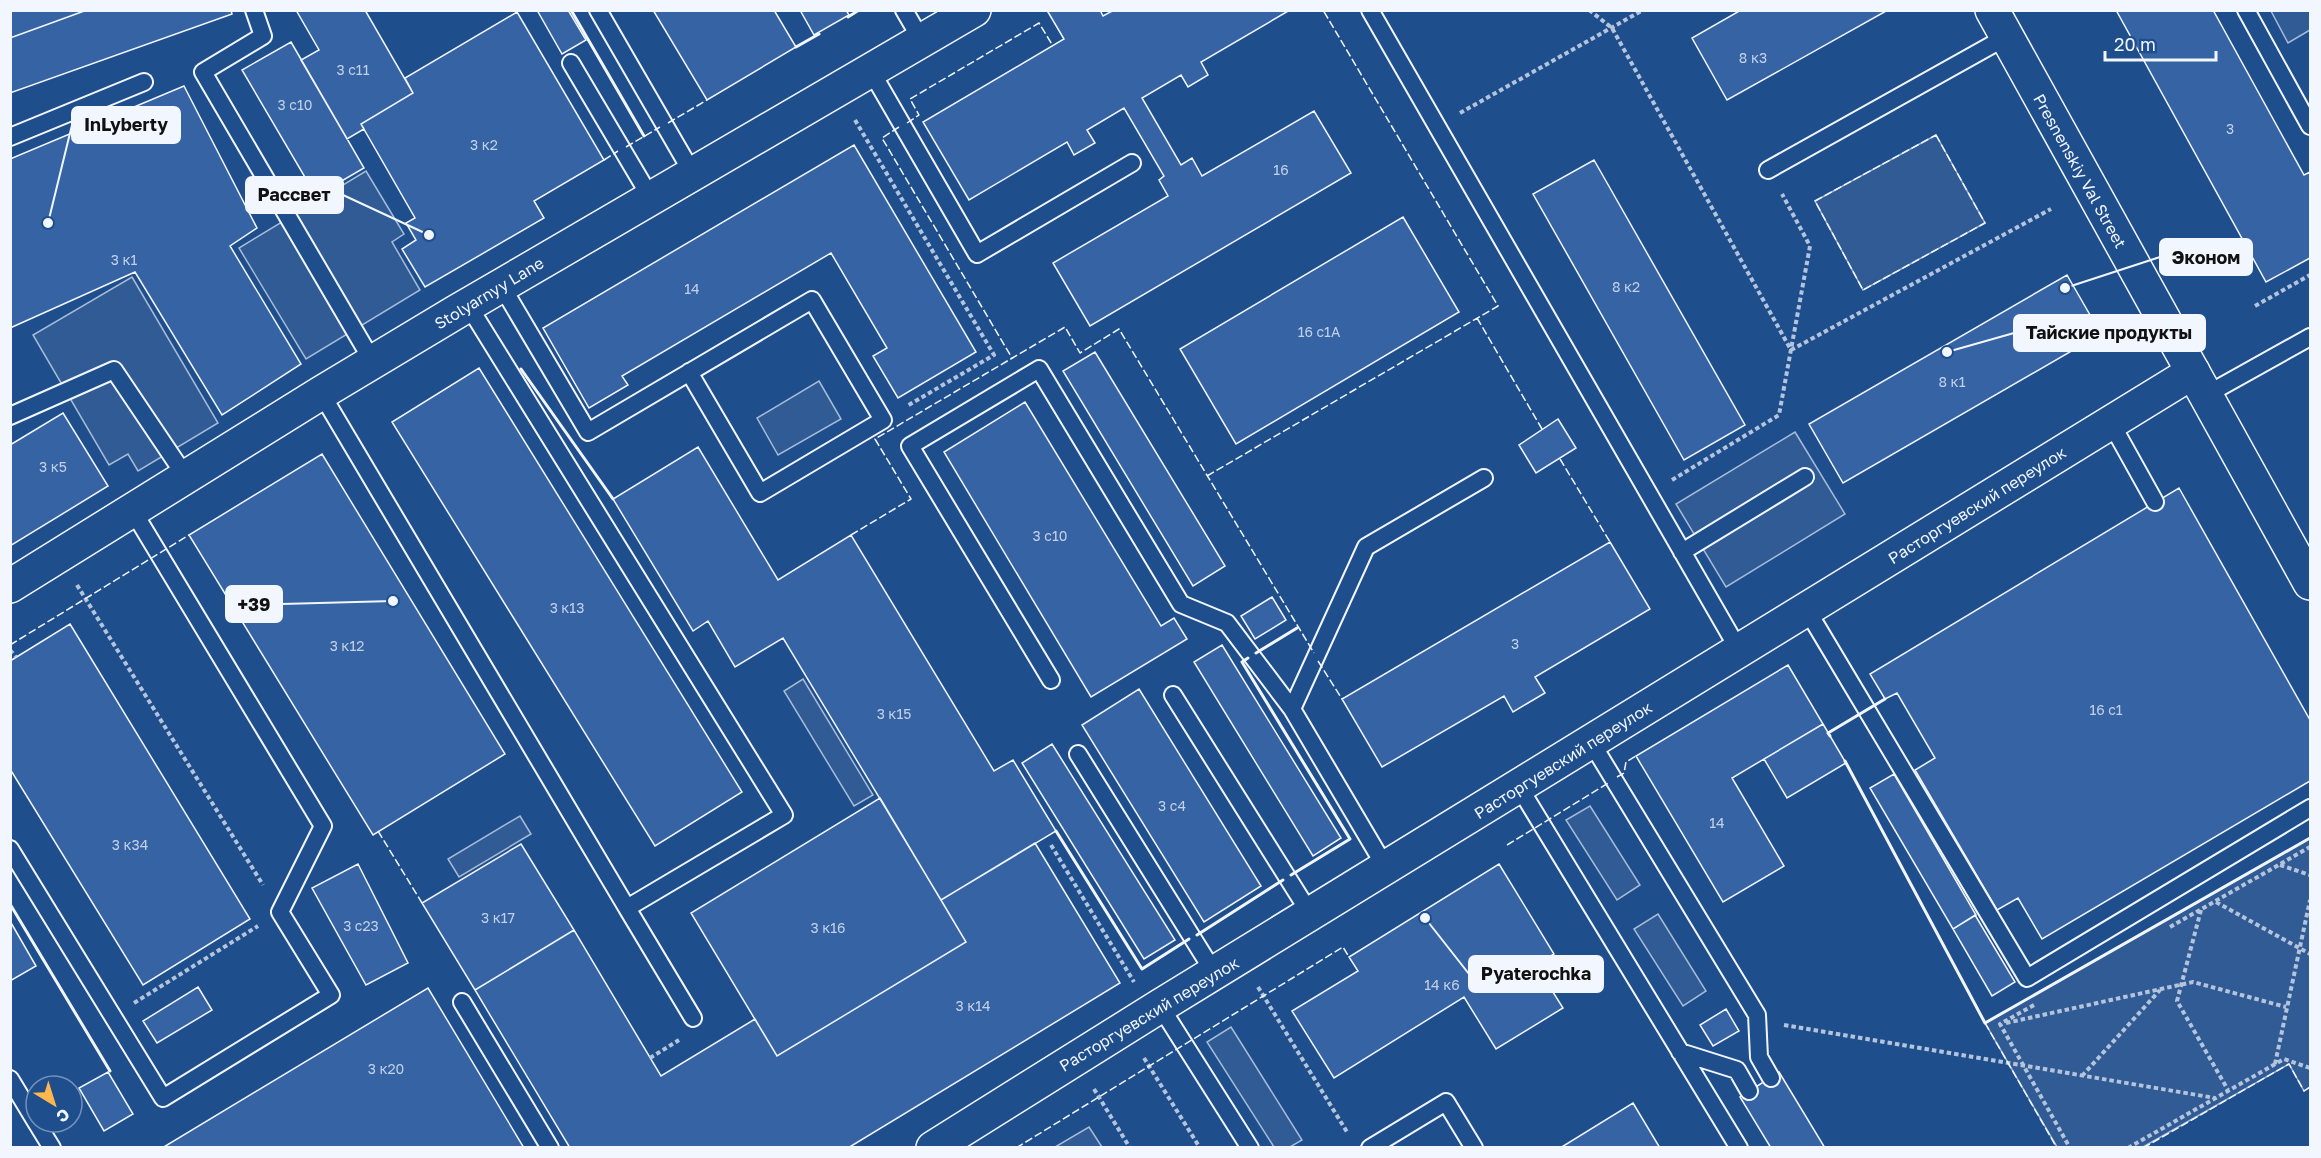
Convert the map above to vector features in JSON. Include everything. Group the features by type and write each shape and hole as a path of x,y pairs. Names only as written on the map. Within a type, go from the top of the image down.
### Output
{"street":[{"name":"Stolyarnyy Lane","path":"10,585 501,285 974,10"},
{"name":"Presnenskiy Val Street","path":"1999,24 2310,583"},
{"name":"Расторгуевский переулок","path":"937,1146 1149,997 1215,974 2111,423 2199,384"}],"lane":[{"path":"254,10 263,36 203,72 373,362"},
{"path":"598,10 693,174"},
{"path":"904,10 922,41"},
{"path":"2246,10 2310,126"},
{"path":"1376,13 1437,126 1740,652"},
{"path":"1768,170 1999,24"},
{"path":"571,63 651,198"},
{"path":"871,71 977,254 1132,163"},
{"path":"10,136 144,82"},
{"path":"501,285 588,432 689,372 812,300 883,420 760,493 689,372"},
{"path":"468,305 784,815 627,908"},
{"path":"2199,384 2310,338"},
{"path":"1051,680 910,446 1039,369 1181,604 1227,623 1292,709 1386,868"},
{"path":"10,416 114,370 186,477"},
{"path":"321,393 693,1018"},
{"path":"2111,423 2155,502"},
{"path":"1682,552 1805,477"},
{"path":"1292,709 1366,547 1484,478"},
{"path":"10,849 163,1098 331,995 280,912 323,826 133,511"},
{"path":"1807,610 2027,978 2310,808"},
{"path":"1173,695 1311,915"},
{"path":"1591,742 1757,1015 1759,1057 1771,1078"},
{"path":"1078,754 1215,974"},
{"path":"1519,787 1739,1148"},
{"path":"1149,997 1250,1148"},
{"path":"462,1002 550,1148"},
{"path":"1680,1052 1737,1071 1749,1091"},
{"path":"1737,1071 1759,1057"},
{"path":"10,1079 24,1102"},
{"path":"1370,1148 1446,1102 1474,1148"},
{"path":"43,1134 52,1148"}],"path":[{"path":"1589,10 1611,28 1791,350"},
{"path":"1437,126 1643,10"},
{"path":"854,119 994,355 883,420"},
{"path":"1648,494 1779,416 1810,246 1768,170"},
{"path":"1791,350 2051,209"},
{"path":"2255,306 2310,275"},
{"path":"86,599 280,912 113,1016"},
{"path":"10,650 16,657"},
{"path":"1051,845 1149,997"},
{"path":"2161,933 2310,848"},
{"path":"2280,865 2310,874"},
{"path":"2275,1064 2310,900"},
{"path":"2216,902 2310,954"},
{"path":"2201,910 2177,1000 2228,1090"},
{"path":"2000,1024 2193,982 2286,1007"},
{"path":"1256,984 1351,1137"},
{"path":"2082,1076 2160,989"},
{"path":"2000,1024 2041,1001"},
{"path":"1758,1021 2215,1098"},
{"path":"2000,1024 2070,1148"},
{"path":"1142,1054 1200,1148"},
{"path":"2128,1148 2284,1059 2310,1068"},
{"path":"1093,1085 1130,1148"}],"shaded area":[{"path":"2271,11 2310,11 2310,30 2288,43"},
{"path":"1936,135 1985,223 1863,290 1815,201"},
{"path":"366,171 404,234 392,242 420,290 306,359 239,248"},
{"path":"132,277 218,423 138,471 128,454 109,465 33,335"},
{"path":"819,381 841,419 778,455 757,418"},
{"path":"1795,432 1845,514 1726,587 1676,504"},
{"path":"803,679 873,795 854,806 784,691"},
{"path":"1590,806 1640,885 1617,900 1566,820"},
{"path":"520,816 531,834 459,877 448,859"},
{"path":"2310,838 2310,1087 2304,1091 2289,1064 2143,1147 2057,1147 1985,1023"},
{"path":"1658,914 1706,991 1683,1006 1634,929"},
{"path":"1231,1027 1302,1140 1290,1147 1274,1147 1207,1042"},
{"path":"1089,1127 1102,1147 1055,1147"}],"building":[{"path":"10,10 87,10 10,38"},
{"path":"87,10 231,10 232,14 10,93 10,38"},
{"path":"296,10 365,10 413,93 361,124 364,129 347,139 301,60 319,50"},
{"path":"537,10 568,10 586,40 562,54"},
{"path":"653,10 774,10 796,47 707,100"},
{"path":"800,10 846,10 849,15 814,35"},
{"path":"1050,10 1100,10 1103,16 1114,10 1290,10 1201,62 1208,75 1188,87 1181,75 1142,98 1181,165 1192,158 1202,176 1314,111 1351,173 1090,326 1053,263 1168,196 1159,180 1164,176 1124,108 1087,130 1095,143 1074,155 1067,142 969,200 923,122 1064,39 1048,12"},
{"path":"1741,10 1888,10 1727,100 1692,38"},
{"path":"2116,10 2213,10 2304,175 2310,172 2310,258 2266,282"},
{"path":"517,12 604,160 534,201 544,218 425,287 402,249 416,240 406,223 415,218 361,124 413,93 405,78"},
{"path":"291,42 364,168 316,196 242,70"},
{"path":"184,86 257,228 230,246 301,364 222,415 135,272 10,328 10,159"},
{"path":"854,145 976,352 898,398 873,356 887,348 831,253 622,376 628,385 589,408 543,328"},
{"path":"1594,160 1745,425 1684,460 1533,194"},
{"path":"1403,217 1459,312 1236,444 1180,349"},
{"path":"2067,275 2101,334 1843,483 1809,424"},
{"path":"1095,352 1225,566 1193,586 1063,371"},
{"path":"479,368 742,792 655,846 392,422"},
{"path":"1025,402 1161,626 1174,618 1187,639 1091,697 944,452"},
{"path":"63,413 108,486 10,546 10,445"},
{"path":"1558,419 1576,448 1536,473 1519,445"},
{"path":"698,447 778,580 851,535 994,771 1013,760 1056,831 941,900 783,638 735,667 708,621 693,631 613,499"},
{"path":"322,454 505,754 373,835 189,535"},
{"path":"2179,488 2310,720 2310,781 2042,939 2018,898 1997,910 1915,770 1935,758 1897,693 1885,699 1870,674"},
{"path":"1610,542 1650,609 1535,677 1545,693 1513,712 1504,696 1382,767 1342,699"},
{"path":"1272,597 1286,620 1255,639 1241,616"},
{"path":"70,624 250,919 143,985 10,769 10,661"},
{"path":"1222,645 1341,838 1313,856 1194,662"},
{"path":"1788,665 1823,724 1732,778 1784,866 1723,902 1636,756"},
{"path":"1139,689 1261,886 1204,922 1082,725"},
{"path":"1823,724 1846,763 1787,798 1764,759"},
{"path":"1052,744 1175,940 1144,959 1022,763"},
{"path":"1894,774 1976,915 1953,929 1870,788"},
{"path":"880,798 966,942 777,1056 691,913"},
{"path":"1035,843 1120,983 848,1148 570,1148 475,990 574,930 661,1076 755,1019 777,1056 966,942 941,900"},
{"path":"521,844 574,930 475,990 422,903"},
{"path":"358,864 408,963 366,985 312,888"},
{"path":"1499,864 1554,954 1536,965 1563,1008 1496,1049 1464,997 1334,1078 1292,1011 1358,971 1349,957"},
{"path":"1975,915 2015,982 1992,996 1953,929"},
{"path":"10,921 36,966 10,981"},
{"path":"198,987 212,1010 157,1043 143,1021"},
{"path":"428,988 524,1148 162,1148"},
{"path":"1726,1009 1739,1031 1713,1046 1700,1025"},
{"path":"108,1072 133,1114 104,1131 84,1097 84,1085"},
{"path":"1779,1072 1825,1148 1771,1148 1740,1097"},
{"path":"1633,1103 1660,1148 1560,1148"}],"fence":[{"path":"1207,476 1498,306 1323,10"},
{"path":"907,123 919,115 910,99 1039,23 1053,46"},
{"path":"668,123 707,100"},
{"path":"626,147 660,127"},
{"path":"899,127 882,138 1012,358"},
{"path":"1936,135 1985,223 1863,290 1815,201 1936,135"},
{"path":"604,160 618,151"},
{"path":"1477,318 1542,429"},
{"path":"851,535 911,499 875,439 1065,327 1080,353 1119,329 1314,653"},
{"path":"1560,459 1610,542"},
{"path":"10,645 189,535"},
{"path":"1318,661 1342,699"},
{"path":"1617,777 1624,773 1626,762 1636,756"},
{"path":"1507,845 1610,782"},
{"path":"378,831 422,903"},
{"path":"1016,1148 1343,947 1349,957"},
{"path":"1985,1023 2057,1148"},
{"path":"2143,1148 2289,1064 2304,1091 2310,1087"}],"wall":[{"path":"571,10 644,136"},
{"path":"848,17 859,10"},
{"path":"796,47 819,34"},
{"path":"521,369 613,499"},
{"path":"1256,653 1297,628"},
{"path":"1248,658 1242,662 1350,839 1291,875"},
{"path":"1830,736 1828,733 1885,699"},
{"path":"1845,761 1985,1023 2310,838"},
{"path":"1056,831 1142,969 1189,939"},
{"path":"1197,935 1283,880"},
{"path":"10,904 110,1071"}],"place":[{"name":"InLyberty","path":"48,223"},
{"name":"Рассвет","path":"429,235"},
{"name":"Эконом","path":"2065,288"},
{"name":"Тайские продукты","path":"1947,352"},
{"name":"+39","path":"393,601"},
{"name":"Pyaterochka","path":"1425,918"}]}
